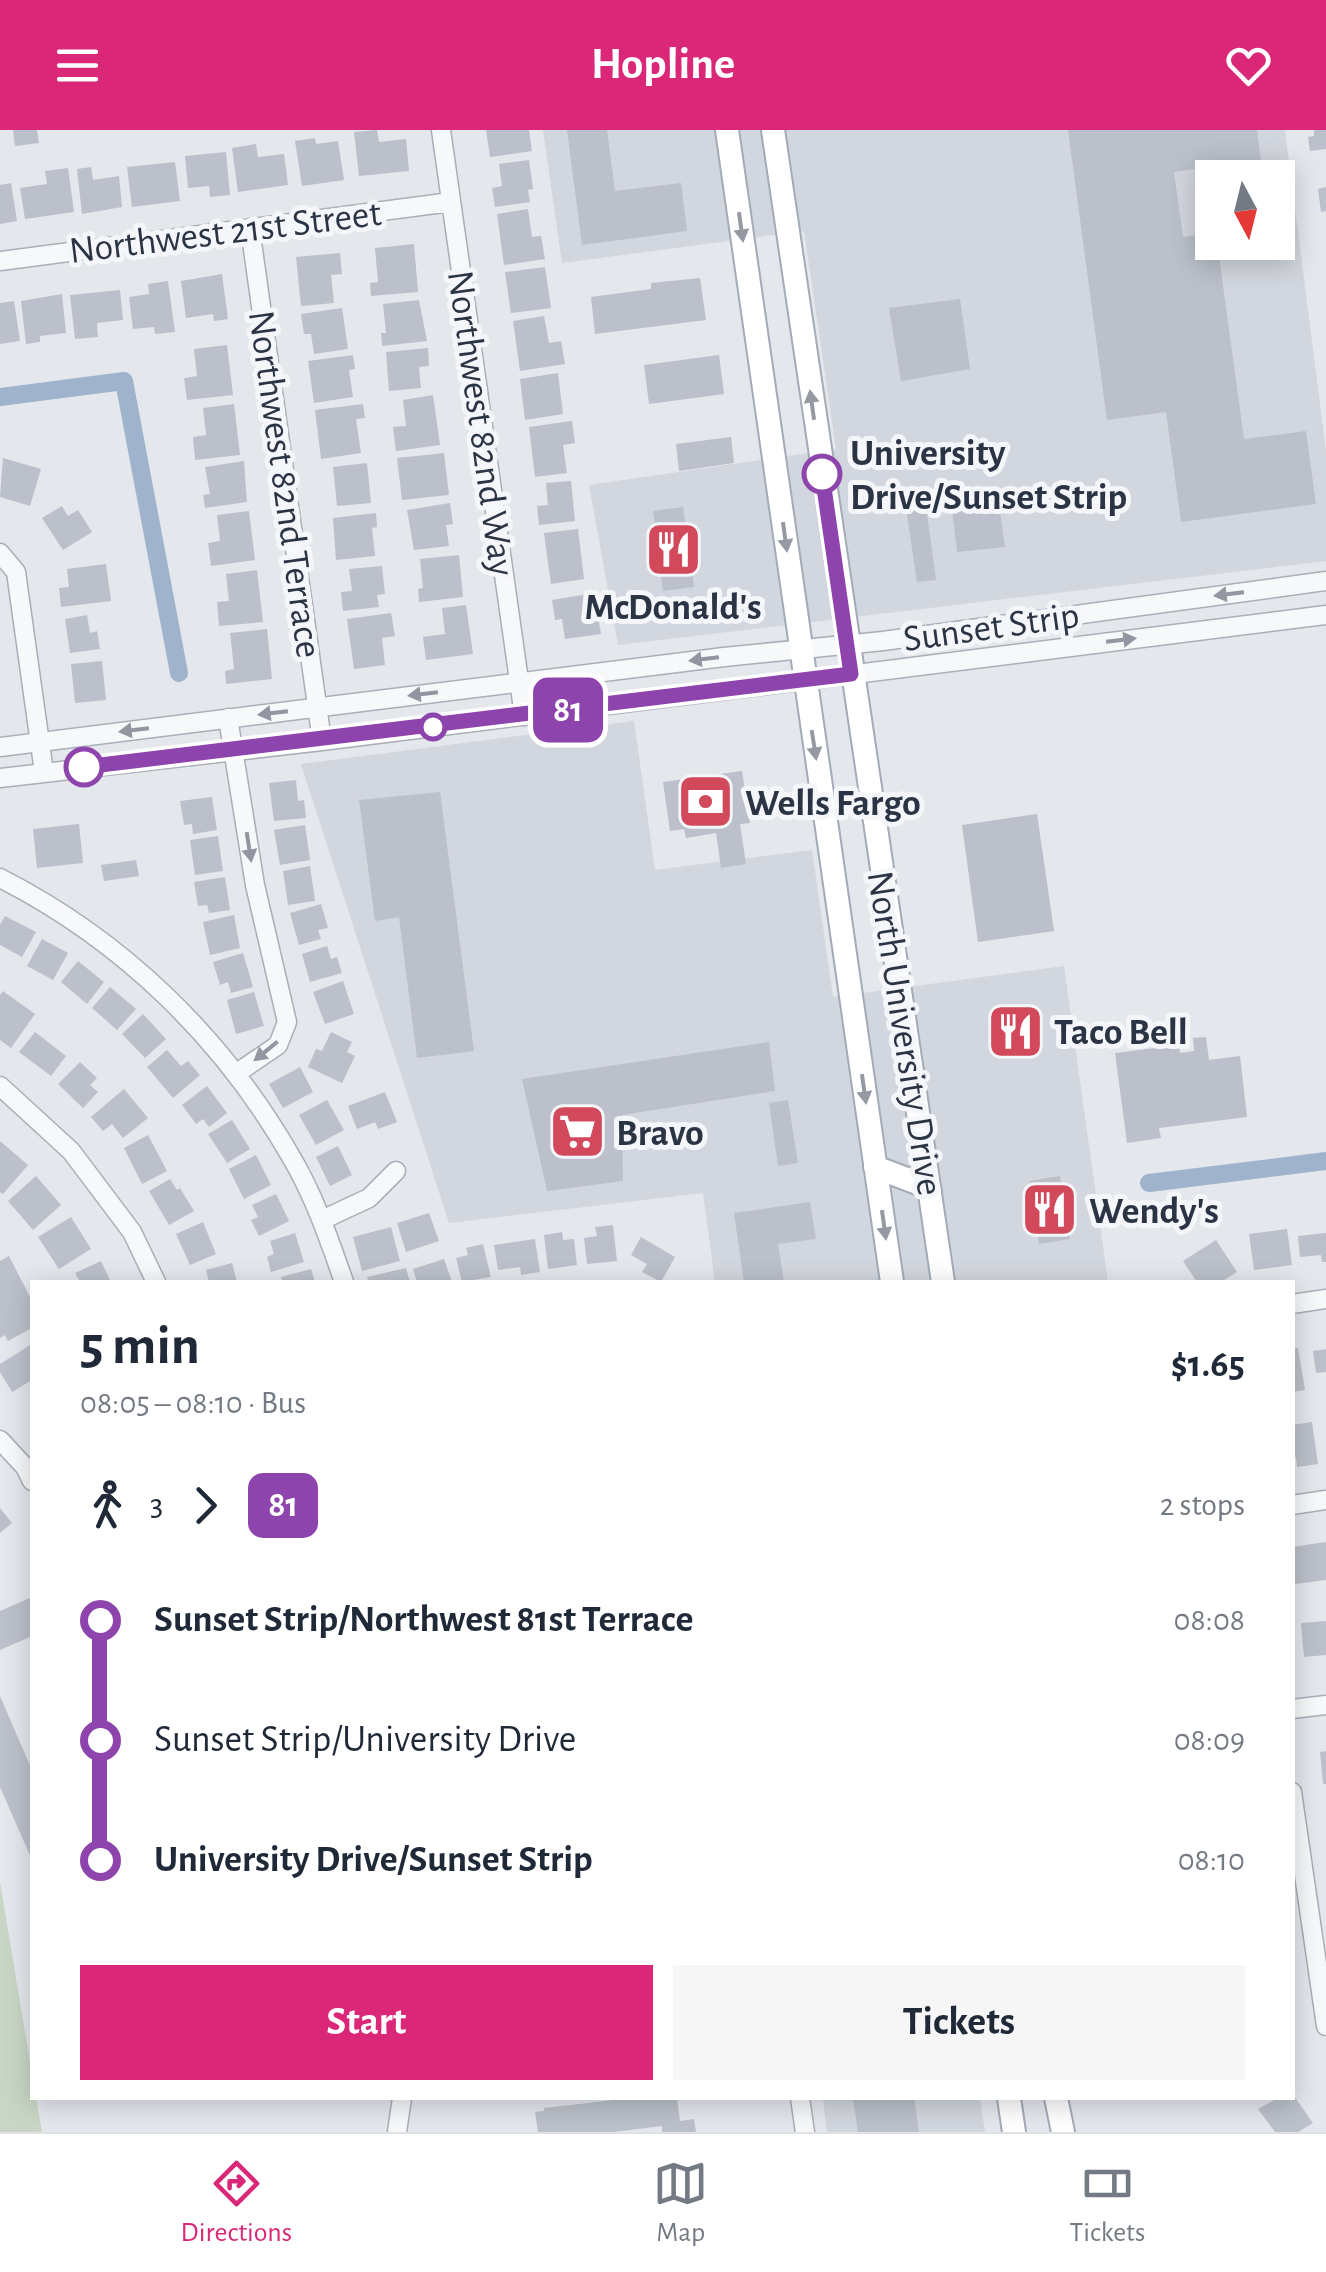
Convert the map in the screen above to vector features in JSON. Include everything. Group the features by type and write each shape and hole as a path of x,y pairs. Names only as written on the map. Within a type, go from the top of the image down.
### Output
{"main road":[{"name":"North University Drive","path":"727,130 892,1280"},
{"name":"North University Drive","path":"773,130 943,1280"},
{"path":"876,1167 930,1191"},
{"path":"1009,2100 1014,2132"},
{"path":"1056,2100 1063,2132"}],"street":[{"name":"Northwest 82nd Way","path":"441,130 524,716"},
{"name":"Northwest 21st Street","path":"0,261 450,202"},
{"name":"Northwest 82nd Terrace","path":"250,228 322,741"},
{"path":"0,553 16,572 44,772"},
{"name":"Sunset Strip","path":"0,747 847,644 1326,581"},
{"name":"Sunset Strip","path":"0,778 1326,614"},
{"path":"228,718 254,885 287,1022 278,1045 237,1072"},
{"path":"0,878 118,952 180,1009 237,1072 291,1156 322,1220 343,1280"},
{"path":"0,1086 72,1151 132,1232 155,1280"},
{"path":"322,1220 369,1198 396,1171"},
{"path":"1295,1304 1326,1300"},
{"path":"0,1440 30,1472"},
{"path":"1295,1504 1326,1500"},
{"path":"1295,1710 1326,1705"},
{"path":"1295,1806 1318,1912 1326,2026"},
{"path":"397,2132 402,2100"},
{"path":"800,2100 805,2132"}],"shaded area":[{"path":"543,130 1285,130 1289,160 1195,160 1195,260 1295,260 1295,208 1326,451 1326,561 618,645 589,485 836,449 804,231 562,263"},
{"path":"634,721 655,870 812,850 833,997 1064,966 1108,1280 715,1280 703,1193 449,1223 301,764"},
{"path":"823,2100 980,2100 985,2132 827,2132"}],"green space":[{"path":"0,1882 30,2062 30,2100 36,2100 42,2132 0,2132"}],"building":[{"path":"13,130 37,130 39,143 15,146"},
{"path":"377,130 379,142 406,139 409,171 359,176 354,132"},
{"path":"486,130 529,130 532,151 490,157"},
{"path":"567,130 607,130 615,191 681,183 687,231 582,245"},
{"path":"1068,130 1257,130 1261,160 1195,160 1195,169 1174,172 1183,237 1195,235 1195,260 1219,260 1244,439 1306,431 1316,504 1181,522 1166,412 1107,420"},
{"path":"1314,130 1326,130 1326,149 1310,151 1308,137 1314,136"},
{"path":"315,138 316,144 338,141 344,180 302,186 295,141"},
{"path":"256,144 258,157 284,154 288,185 238,192 232,148"},
{"path":"226,152 230,195 210,197 209,186 188,188 185,156"},
{"path":"529,160 533,189 528,190 530,202 495,207 492,188 502,186 499,164"},
{"path":"175,162 180,201 132,207 127,167"},
{"path":"91,167 93,180 119,176 122,207 82,214 77,169"},
{"path":"68,168 74,212 25,219 20,188 47,184 45,171"},
{"path":"11,183 17,221 0,224 0,185"},
{"path":"1326,187 1326,211 1321,212 1318,189"},
{"path":"528,209 532,237 541,236 545,259 504,265 497,214"},
{"path":"414,244 418,292 371,296 370,283 378,282 375,248"},
{"path":"340,253 342,274 331,275 334,303 301,306 296,257"},
{"path":"545,267 551,308 511,313 505,272"},
{"path":"222,274 228,319 214,321 213,314 186,318 181,281"},
{"path":"700,278 706,320 595,334 591,297 651,289 651,283"},
{"path":"168,281 175,332 155,334 154,327 133,329 129,297 149,294 148,284"},
{"path":"120,290 123,320 97,323 98,337 75,339 70,295"},
{"path":"62,294 66,333 40,336 40,342 26,344 21,301"},
{"path":"960,299 970,369 901,381 889,308"},
{"path":"419,300 427,341 382,346 381,333 386,333 383,304"},
{"path":"14,301 20,341 0,344 0,303"},
{"path":"342,308 348,349 314,354 311,334 304,334 301,314"},
{"path":"544,316 549,343 561,341 565,364 520,371 513,321"},
{"path":"227,345 233,395 187,400 184,378 197,376 194,349"},
{"path":"428,348 429,366 419,367 421,388 389,391 386,352"},
{"path":"353,355 355,369 349,370 353,397 314,403 308,361"},
{"path":"719,355 724,394 649,404 644,365"},
{"path":"558,373 563,414 525,420 520,379"},
{"path":"433,395 440,445 396,451 393,427 406,426 403,400"},
{"path":"234,404 240,455 195,460 193,437 206,435 203,408"},
{"path":"363,404 365,418 356,419 361,453 321,459 315,410"},
{"path":"572,421 575,443 563,445 567,473 535,477 529,427"},
{"path":"731,437 734,463 679,471 676,444"},
{"path":"444,453 449,495 402,500 397,458"},
{"path":"3,458 41,469 30,506 0,497"},
{"path":"244,461 247,502 205,508 203,495 210,494 205,467"},
{"path":"367,463 371,503 337,506 333,467"},
{"path":"571,481 575,521 539,525 537,506 548,505 546,483"},
{"path":"924,491 936,580 917,582 904,494"},
{"path":"450,503 453,524 446,525 449,546 414,550 407,510"},
{"path":"999,504 1005,547 957,552 952,510"},
{"path":"62,506 68,516 78,510 92,532 63,550 42,518"},
{"name":"McDonald's","path":"683,507 694,587 663,591 653,511"},
{"path":"249,511 255,560 211,566 208,543 220,541 217,515"},
{"path":"376,513 377,527 372,528 375,556 336,560 333,518"},
{"path":"578,529 584,579 551,584 544,533"},
{"path":"459,555 463,597 419,602 418,589 423,588 420,559"},
{"path":"106,564 111,601 61,607 59,588 69,587 67,569"},
{"path":"382,566 385,594 377,595 379,607 343,611 341,592 352,591 349,569"},
{"path":"257,570 263,622 219,626 217,602 229,601 226,574"},
{"path":"594,593 601,634 565,639 562,619 555,620 552,600"},
{"path":"466,605 473,654 426,660 423,637 445,634 442,608"},
{"path":"391,613 395,636 382,638 385,665 354,669 347,619"},
{"path":"87,615 90,633 97,631 100,649 70,653 65,619"},
{"path":"267,629 272,679 226,684 225,671 234,669 230,633"},
{"path":"102,661 106,700 75,703 71,664"},
{"name":"Wells Fargo","path":"742,771 750,823 740,824 746,864 721,868 716,833 686,838 684,829 670,831 663,782"},
{"path":"296,780 298,801 304,800 306,818 274,821 269,783"},
{"path":"440,792 474,1051 417,1058 399,917 375,921 359,800"},
{"path":"212,797 217,830 193,834 192,824 184,825 180,801"},
{"path":"1037,814 1054,931 978,942 962,825"},
{"path":"79,824 83,863 37,868 33,829"},
{"path":"305,825 310,860 280,865 274,830"},
{"path":"218,836 223,871 195,875 190,840"},
{"path":"136,860 139,876 104,881 101,865"},
{"path":"310,866 315,901 288,905 283,871"},
{"path":"225,877 230,910 209,913 207,905 198,906 194,882"},
{"path":"321,904 328,928 318,930 321,939 299,945 290,913"},
{"path":"234,915 240,948 210,955 203,922"},
{"path":"5,916 36,932 22,957 0,945 0,925"},
{"path":"42,939 68,953 53,980 27,966"},
{"path":"327,946 331,959 337,957 342,973 310,982 302,954"},
{"path":"243,953 253,987 231,993 228,982 220,985 213,962"},
{"path":"78,961 104,982 87,1004 61,982"},
{"path":"343,981 354,1014 325,1024 313,992"},
{"path":"110,987 136,1009 117,1030 92,1008"},
{"path":"3,991 35,1014 11,1048 0,1040"},
{"path":"254,992 264,1026 236,1034 227,1000"},
{"name":"Taco Bell","path":"1037,1013 1040,1045 994,1050 991,1018"},
{"path":"143,1014 166,1039 145,1058 122,1034"},
{"path":"35,1032 66,1056 51,1076 19,1052"},
{"path":"331,1032 352,1042 347,1052 355,1056 342,1083 308,1067 316,1049 322,1051"},
{"path":"1206,1037 1209,1060 1240,1056 1247,1117 1159,1128 1161,1138 1127,1143 1115,1053 1179,1045 1180,1053 1194,1051 1193,1038"},
{"path":"769,1042 775,1091 622,1115 623,1181 547,1191 522,1079"},
{"path":"167,1050 181,1066 188,1061 200,1075 173,1098 147,1067"},
{"path":"80,1062 97,1078 90,1085 98,1092 83,1108 58,1084"},
{"path":"300,1067 313,1092 283,1108 269,1084"},
{"path":"207,1086 227,1113 209,1127 203,1119 196,1124 182,1105"},
{"path":"124,1089 148,1118 123,1138 112,1124 103,1131 91,1117"},
{"path":"385,1092 397,1122 378,1129 375,1122 357,1129 348,1106"},
{"path":"327,1100 344,1130 316,1145 299,1115"},
{"path":"788,1100 798,1163 778,1166 769,1103"},
{"path":"232,1120 250,1149 227,1163 208,1134"},
{"path":"148,1135 167,1171 142,1184 124,1148"},
{"path":"0,1141 28,1165 3,1194 0,1192"},
{"path":"338,1146 352,1175 330,1186 316,1157"},
{"path":"256,1155 271,1185 244,1199 229,1169"},
{"path":"36,1176 61,1205 33,1230 8,1201"},
{"name":"Wendy's","path":"1060,1176 1070,1239 1039,1244 1030,1181"},
{"path":"170,1179 194,1211 169,1225 149,1191"},
{"path":"276,1194 289,1221 259,1236 251,1220 258,1217 252,1205"},
{"path":"810,1202 816,1239 778,1244 784,1280 744,1280 734,1213"},
{"path":"429,1213 439,1241 406,1252 397,1223"},
{"path":"71,1217 91,1249 59,1269 38,1237"},
{"path":"203,1222 216,1254 190,1265 176,1234"},
{"path":"613,1225 617,1261 587,1264 584,1238 597,1236 595,1227"},
{"path":"391,1227 400,1261 362,1271 353,1237"},
{"path":"1287,1229 1292,1265 1254,1270 1249,1234"},
{"path":"562,1232 563,1240 574,1239 577,1265 548,1269 544,1235"},
{"path":"295,1233 304,1262 271,1272 267,1257 274,1254 270,1241"},
{"path":"1326,1233 1326,1262 1322,1262 1321,1255 1300,1257 1298,1236"},
{"path":"641,1237 675,1257 662,1280 657,1280 642,1272 647,1264 631,1255"},
{"path":"535,1239 540,1272 521,1275 520,1267 498,1270 494,1245"},
{"path":"1216,1240 1237,1272 1224,1280 1196,1280 1183,1261"},
{"path":"483,1244 491,1277 462,1280 456,1258 468,1255 466,1248"},
{"path":"9,1256 30,1297 30,1329 8,1341 5,1335 0,1338 0,1261"},
{"path":"444,1259 451,1280 416,1280 413,1269"},
{"path":"101,1261 110,1280 79,1280 75,1273"},
{"path":"232,1263 236,1280 208,1280 206,1270"},
{"path":"406,1268 409,1280 368,1280 367,1277"},
{"path":"311,1269 314,1280 282,1280 281,1277"},
{"path":"30,1345 30,1381 12,1392 0,1372 0,1364"},
{"path":"1295,1348 1298,1348 1305,1390 1295,1392"},
{"path":"1326,1349 1326,1372 1316,1373 1313,1351"},
{"path":"1312,1422 1318,1464 1297,1467 1295,1425"},
{"path":"0,1508 12,1523 0,1533"},
{"path":"1326,1542 1326,1580 1295,1584 1295,1547"},
{"path":"30,1598 30,1637 0,1650 0,1611"},
{"path":"1326,1621 1326,1655 1304,1657 1301,1623"},
{"path":"0,1696 30,1765 30,1855 0,1787"},
{"path":"1326,1751 1326,1784 1323,1784 1320,1752"},
{"path":"1295,2097 1313,2123 1298,2132 1275,2132 1258,2109 1274,2100"},
{"path":"614,2100 677,2100 680,2121 694,2119 696,2132 662,2132 662,2126 614,2132 538,2132 535,2112"},
{"path":"853,2100 914,2100 919,2132 858,2132"}],"waterway":[{"path":"0,397 124,381 179,673"},
{"path":"1149,1183 1326,1161"}],"bus line":[{"name":"81","path":"84,767 851,674 822,474"}],"place":[{"name":"University Drive/Sunset Strip","path":"822,474"},
{"name":"McDonald's","path":"673,549"},
{"name":"Wells Fargo","path":"706,802"},
{"name":"Taco Bell","path":"1015,1031"},
{"name":"Bravo","path":"577,1132"},
{"name":"Wendy's","path":"1050,1210"}]}
